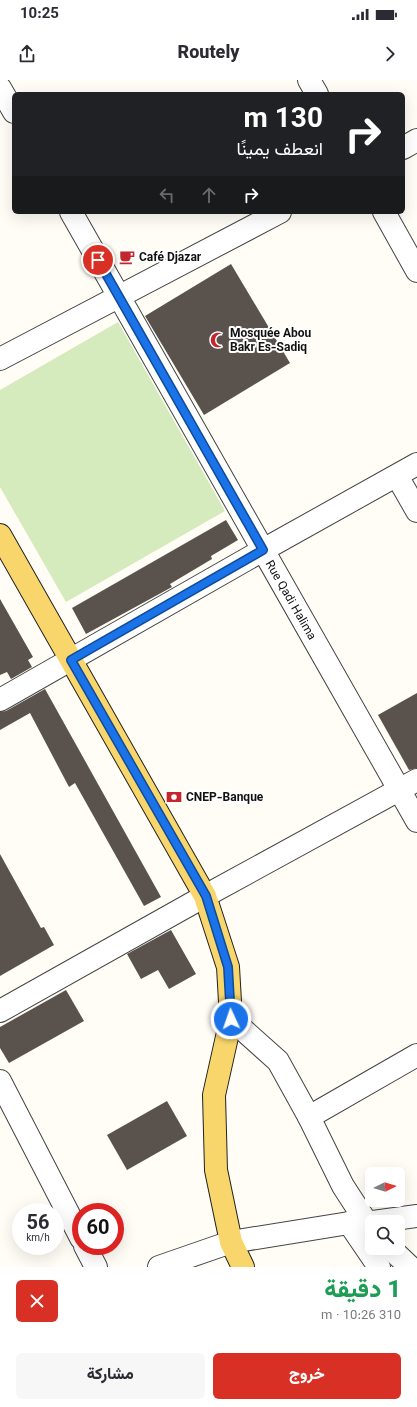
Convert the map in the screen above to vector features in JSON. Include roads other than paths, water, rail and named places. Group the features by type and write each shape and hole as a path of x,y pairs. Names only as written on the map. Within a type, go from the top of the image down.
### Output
{"main road":[{"path":"0,535 206,896 228,967 231,1019 214,1095 216,1170 231,1242 243,1267"}],"street":[{"path":"309,80 316,92"},
{"path":"0,88 12,109"},
{"path":"405,147 417,140"},
{"name":"Rue Qadi Halima","path":"72,214 263,550 408,785 417,821"},
{"path":"0,359 276,214"},
{"path":"385,214 417,271"},
{"path":"0,700 417,464"},
{"path":"397,476 417,511"},
{"path":"1,1008 408,785"},
{"path":"231,1019 278,1061 309,1117 343,1186 365,1222"},
{"path":"309,1117 417,1055"},
{"path":"0,1081 72,1221"},
{"path":"405,1218 417,1216"},
{"path":"159,1267 231,1242 365,1224"},
{"path":"90,1255 96,1267"},
{"path":"375,1255 378,1267"},
{"path":"397,1255 410,1267"}],"place":[{"name":"Café Djazar","path":"127,257"},
{"name":"Mosquée Abou Bakr Es-Sadiq","path":"218,340"},
{"name":"CNEP-Banque","path":"174,797"}]}
